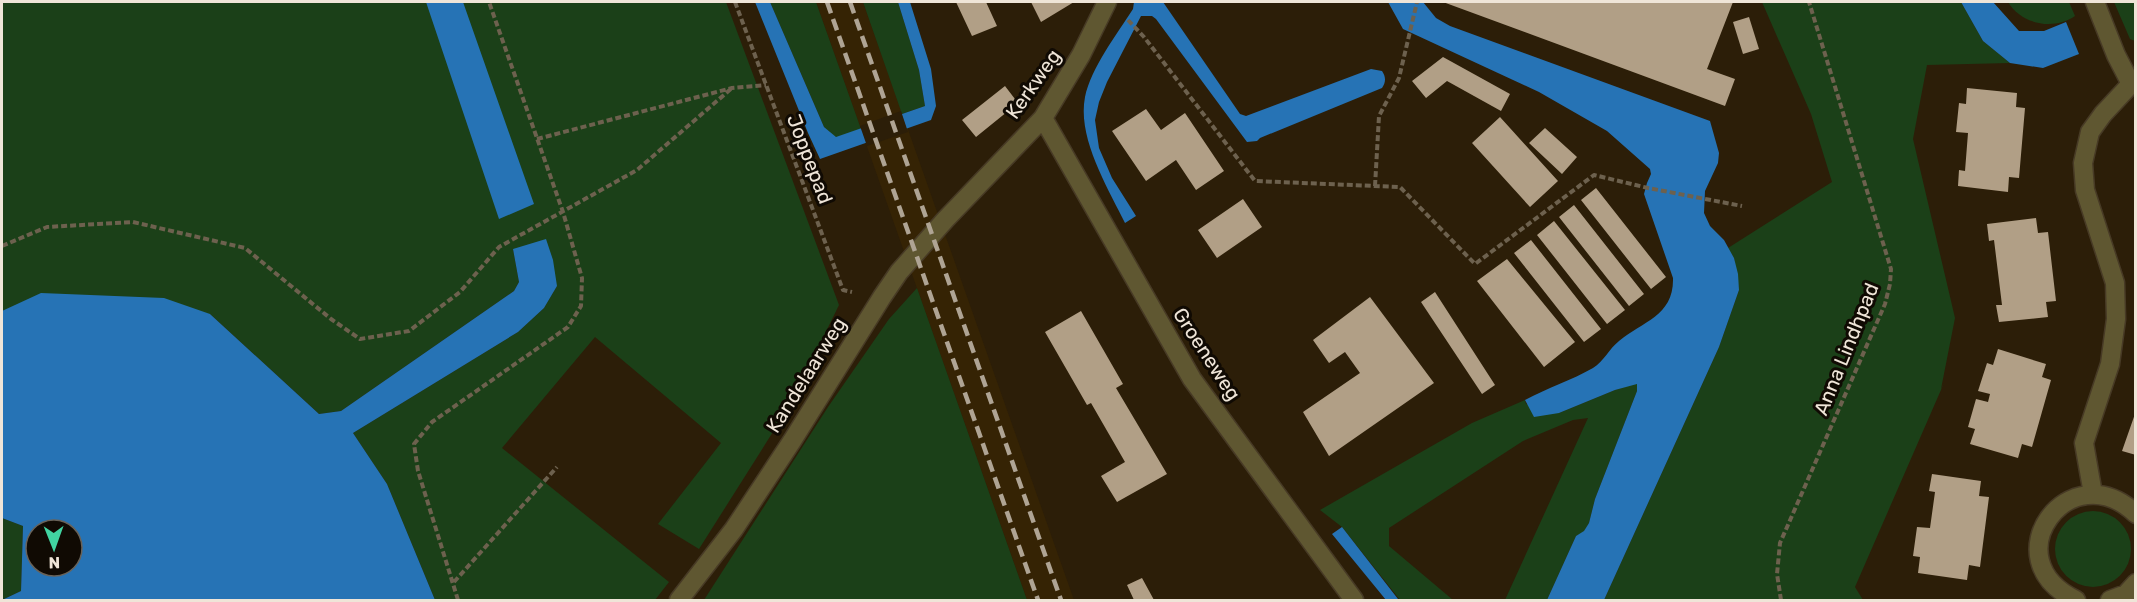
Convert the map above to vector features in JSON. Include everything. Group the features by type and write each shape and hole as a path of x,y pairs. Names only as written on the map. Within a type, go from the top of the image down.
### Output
{"street":[{"name":"Kerkweg","path":"981,183 1043,118 1081,55 1107,2"},
{"path":"2092,494 2084,443 2110,364 2116,319 2115,283 2085,190 2083,163 2090,132 2103,114 2133,85 2116,55 2095,2"},
{"name":"Groeneweg","path":"1043,118 1192,379 1354,600"},
{"name":"Kandelaarweg","path":"679,600 734,529 882,297 916,253 981,183"},
{"path":"2076,600 2060,593 2044,574 2039,557 2039,537 2048,517 2066,501 2092,494 2113,497 2125,503 2136,514"},
{"path":"2110,600 2126,594 2136,583"}],"path":[{"path":"458,600 418,471 414,444 432,422 568,327 581,306 582,278 563,212 489,2"},
{"name":"Joppepad","path":"735,2 843,290 882,297"},
{"path":"1375,186 1379,116 1399,78 1417,2"},
{"name":"Anna Lindhpad","path":"1781,600 1777,574 1780,543 1885,304 1891,269 1809,2"},
{"path":"1123,15 1144,37 1255,181 1400,187 1475,264 1594,175 1742,206"},
{"path":"537,139 732,88 766,85"},
{"path":"2,246 47,227 133,222 245,248 331,320 360,339 409,331 460,292 500,247 551,216 563,212 637,170 732,88"},
{"path":"454,582 557,467"}],"shaded area":[{"path":"816,2 863,2 1074,600 1027,600"}],"green space":[{"path":"2,2 726,2 839,305 790,405 699,549 658,524 721,443 595,337 502,448 669,582 655,600 435,600 387,484 353,433 518,332 544,308 557,286 513,249 519,282 514,291 341,411 319,414 210,314 2,311"},
{"path":"770,2 816,2 861,129 836,138 824,127"},
{"path":"863,2 898,2 919,70 925,106 902,114"},
{"path":"1762,2 1961,2 1983,41 2010,63 1927,65 1913,139 1955,318 1941,389 1944,383 1855,587 1863,600 1604,600 1719,347 1739,290 1734,258 1728,248 1832,182 1811,114"},
{"path":"2008,2 2069,2 2075,16 2057,23 2038,23 2021,16"},
{"path":"2114,2 2135,2 2135,41 2130,39"},
{"path":"917,288 1027,600 704,600 828,407 889,319"},
{"path":"1637,383 1637,391 1595,499 1589,523 1584,532 1576,536 1547,600 1505,600 1588,418 1573,420 1523,441 1389,528 1389,546 1453,600 1400,600 1342,527 1320,510 1472,423 1525,400 1526,404 1559,413"},
{"path":"2093,511 2108,514 2120,522 2128,534 2131,549 2128,564 2120,576 2108,584 2093,587 2078,584 2066,576 2058,564 2055,549 2058,534 2066,522 2078,514"},
{"path":"2,518 23,526 21,591 2,600"}],"water":[{"path":"426,2 463,2 534,204 499,219"},
{"path":"755,2 770,2 824,127 836,137 925,106 919,70 898,2 910,2 931,69 936,106 931,120 820,159"},
{"path":"1134,2 1163,2 1240,114 1246,116 1371,69 1382,71 1385,77 1384,84 1382,88 1257,141 1247,142 1156,19 1152,16 1141,16 1107,82 1095,120 1099,148 1112,178 1136,216 1125,223 1103,179 1090,146 1085,129 1084,113 1088,86 1105,52 1133,9"},
{"path":"1388,2 1423,2 1436,18 1450,26 1710,121 1719,153 1718,163 1705,191 1704,213 1710,226 1724,240 1734,258 1739,290 1719,347 1604,600 1547,600 1576,536 1584,531 1589,523 1595,499 1637,391 1637,384 1615,390 1559,413 1534,417 1525,400 1593,368 1619,341 1655,316 1668,301 1673,278 1644,194 1651,174 1650,169 1607,131 1539,92 1403,29"},
{"path":"1961,2 1993,2 2019,31 2044,31 2066,22 2079,54 2043,68 2010,63 1983,41"},
{"path":"546,239 553,260 557,286 544,308 518,332 353,433 387,484 435,600 2,600 21,591 23,526 2,518 2,311 41,293 164,298 210,314 319,414 341,411 514,291 519,282 513,249"},
{"path":"1342,527 1400,600 1386,600 1332,534"}],"pier":[{"path":"901,111 908,132 867,146 860,126"}],"building":[{"path":"956,2 986,2 997,26 972,36"},
{"path":"1031,2 1074,2 1041,22"},
{"path":"1443,2 1733,2 1707,69 1735,79 1725,106"},
{"path":"1749,17 1759,49 1743,54 1733,22"},
{"path":"1443,57 1510,94 1501,111 1447,81 1426,98 1412,81"},
{"path":"1005,86 1018,103 976,137 962,120"},
{"path":"1967,88 2017,93 2016,107 2025,108 2019,178 2009,177 2008,192 1958,186 1959,170 1965,171 1968,133 1956,132 1959,103 1966,104"},
{"path":"1146,109 1161,130 1185,113 1224,171 1196,190 1176,160 1146,181 1112,131"},
{"path":"1500,117 1558,181 1530,207 1472,143"},
{"path":"1545,128 1577,157 1562,174 1529,143"},
{"path":"1596,188 1666,277 1651,289 1581,200"},
{"path":"1243,199 1262,227 1217,258 1198,230"},
{"path":"1574,205 1644,294 1629,306 1559,217"},
{"path":"2036,218 2038,233 2048,232 2056,301 2046,302 2048,317 1999,322 1996,305 2002,305 1994,240 1989,241 1987,224"},
{"path":"1554,221 1625,310 1607,324 1537,235"},
{"path":"1531,240 1601,329 1584,342 1514,253"},
{"path":"1507,259 1575,342 1544,367 1477,281"},
{"path":"1435,292 1495,385 1482,394 1421,302"},
{"path":"1370,297 1434,383 1329,456 1303,412 1360,373 1345,352 1329,363 1313,340"},
{"path":"1081,311 1123,384 1116,388 1167,474 1117,502 1101,476 1125,462 1091,403 1087,405 1045,332"},
{"path":"1998,349 2046,364 2042,377 2051,380 2032,447 2022,444 2018,458 1970,444 1975,429 1968,427 1976,399 1988,402 1990,394 1978,391 1987,363 1993,365"},
{"path":"2136,411 2136,455 2122,451"},
{"path":"1932,474 1981,481 1979,496 1989,497 1980,567 1969,565 1967,580 1918,573 1920,557 1913,556 1917,527 1930,528 1935,492 1929,491"},
{"path":"1142,578 1154,600 1134,600 1127,585"}],"railway":[{"path":"827,2 1038,600"},
{"path":"850,2 1061,600"}]}
